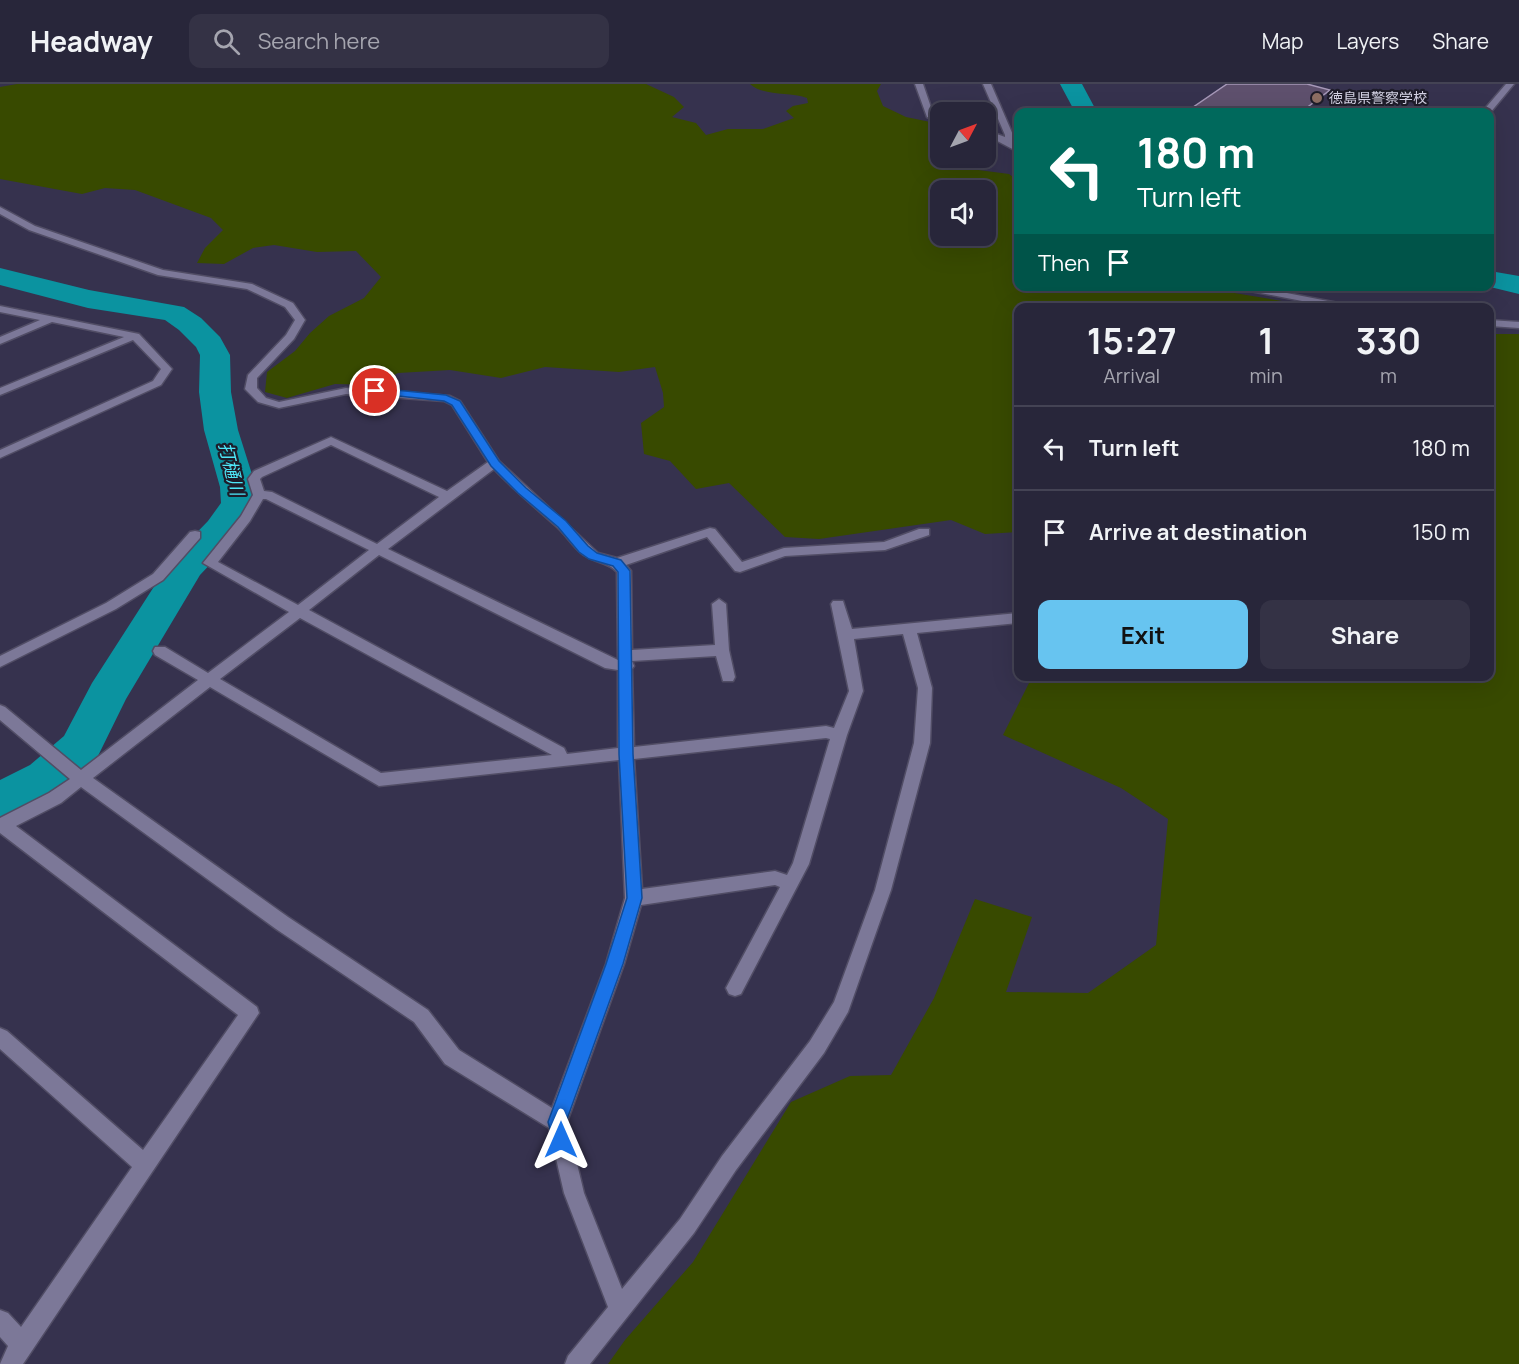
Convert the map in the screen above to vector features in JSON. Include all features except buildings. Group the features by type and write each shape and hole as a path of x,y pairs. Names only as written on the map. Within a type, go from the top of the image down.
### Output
{"street":[{"path":"919,84 930,114"},
{"path":"987,84 1009,135 1008,142"},
{"path":"1489,108 1510,84"},
{"path":"996,137 1014,147"},
{"path":"0,210 32,228 161,273 249,286 289,304 300,320 290,337 252,377 251,389 262,400 279,405 346,391 446,398 456,403 495,464 522,491 562,524 584,549 593,556 617,563 624,571 627,661 626,754 634,898 615,964 557,1122 573,1193 619,1308"},
{"path":"1259,291 1330,303"},
{"path":"0,309 135,336 167,369 157,383 0,454"},
{"path":"0,341 53,318"},
{"path":"1494,323 1519,325"},
{"path":"0,392 135,336"},
{"path":"448,496 331,441 258,474 254,479 259,495 246,518 210,563 559,752 564,760"},
{"path":"10,1364 250,1013 2,825 55,798 77,775 208,680 448,496 495,464"},
{"path":"259,495 268,495 610,664 722,650"},
{"path":"617,563 710,532 740,568 784,552 885,546 924,532"},
{"path":"0,662 111,606 158,577 195,535"},
{"path":"719,604 722,650 728,677"},
{"path":"735,988 801,864 839,735 856,691 838,604"},
{"path":"846,635 1014,618"},
{"path":"576,1364 687,1226 729,1163 817,1047 842,1006 883,890 922,743 925,688 909,630"},
{"path":"160,651 379,780 826,732 839,735"},
{"path":"0,711 52,757 282,922 421,1016 452,1057 557,1122"},
{"path":"634,898 775,878 791,884"},
{"path":"0,1037 146,1166"},
{"path":"0,1321 22,1344"}],"green space":[{"path":"17,84 646,84 674,97 684,107 672,117 696,123 706,135 728,129 763,129 794,118 786,111 793,106 808,103 807,98 763,91 750,84 881,84 877,91 883,106 906,117 930,122 930,168 963,168 1009,174 1014,178 1014,291 1222,291 1294,303 1014,303 1014,532 985,534 951,520 819,539 785,537 729,483 696,489 670,461 644,454 641,423 664,407 663,393 655,367 619,372 545,367 501,378 450,370 398,373 374,385 335,384 287,398 265,392 267,372 295,351 329,316 364,298 381,277 356,251 317,252 274,245 253,248 224,264 197,263 205,248 223,230 211,218 135,190 105,188 82,194 0,179 0,87"},
{"path":"1494,334 1519,334 1519,1364 608,1364 625,1340 693,1262 791,1102 850,1076 891,1075 934,998 975,899 1032,917 1006,992 1088,993 1156,945 1168,819 1121,788 1003,735 1030,681 1494,681"}],"waterway":[{"name":"打樋川","path":"1071,84 1084,108"},
{"name":"打樋川","path":"0,276 88,299 174,313 190,324 209,343 215,355 215,392 221,430 238,487 239,504 221,530 186,566 107,694 80,748 46,778 0,802"},
{"name":"打樋川","path":"1494,280 1519,285"}],"place":[{"name":"徳島県警察学校","path":"1317,98"}],"route":[{"path":"375,391 446,398 456,403 495,464 522,491 562,524 584,549 593,556 617,563 624,571 627,666 626,754 634,898 615,964 557,1122 561,1140"}]}
